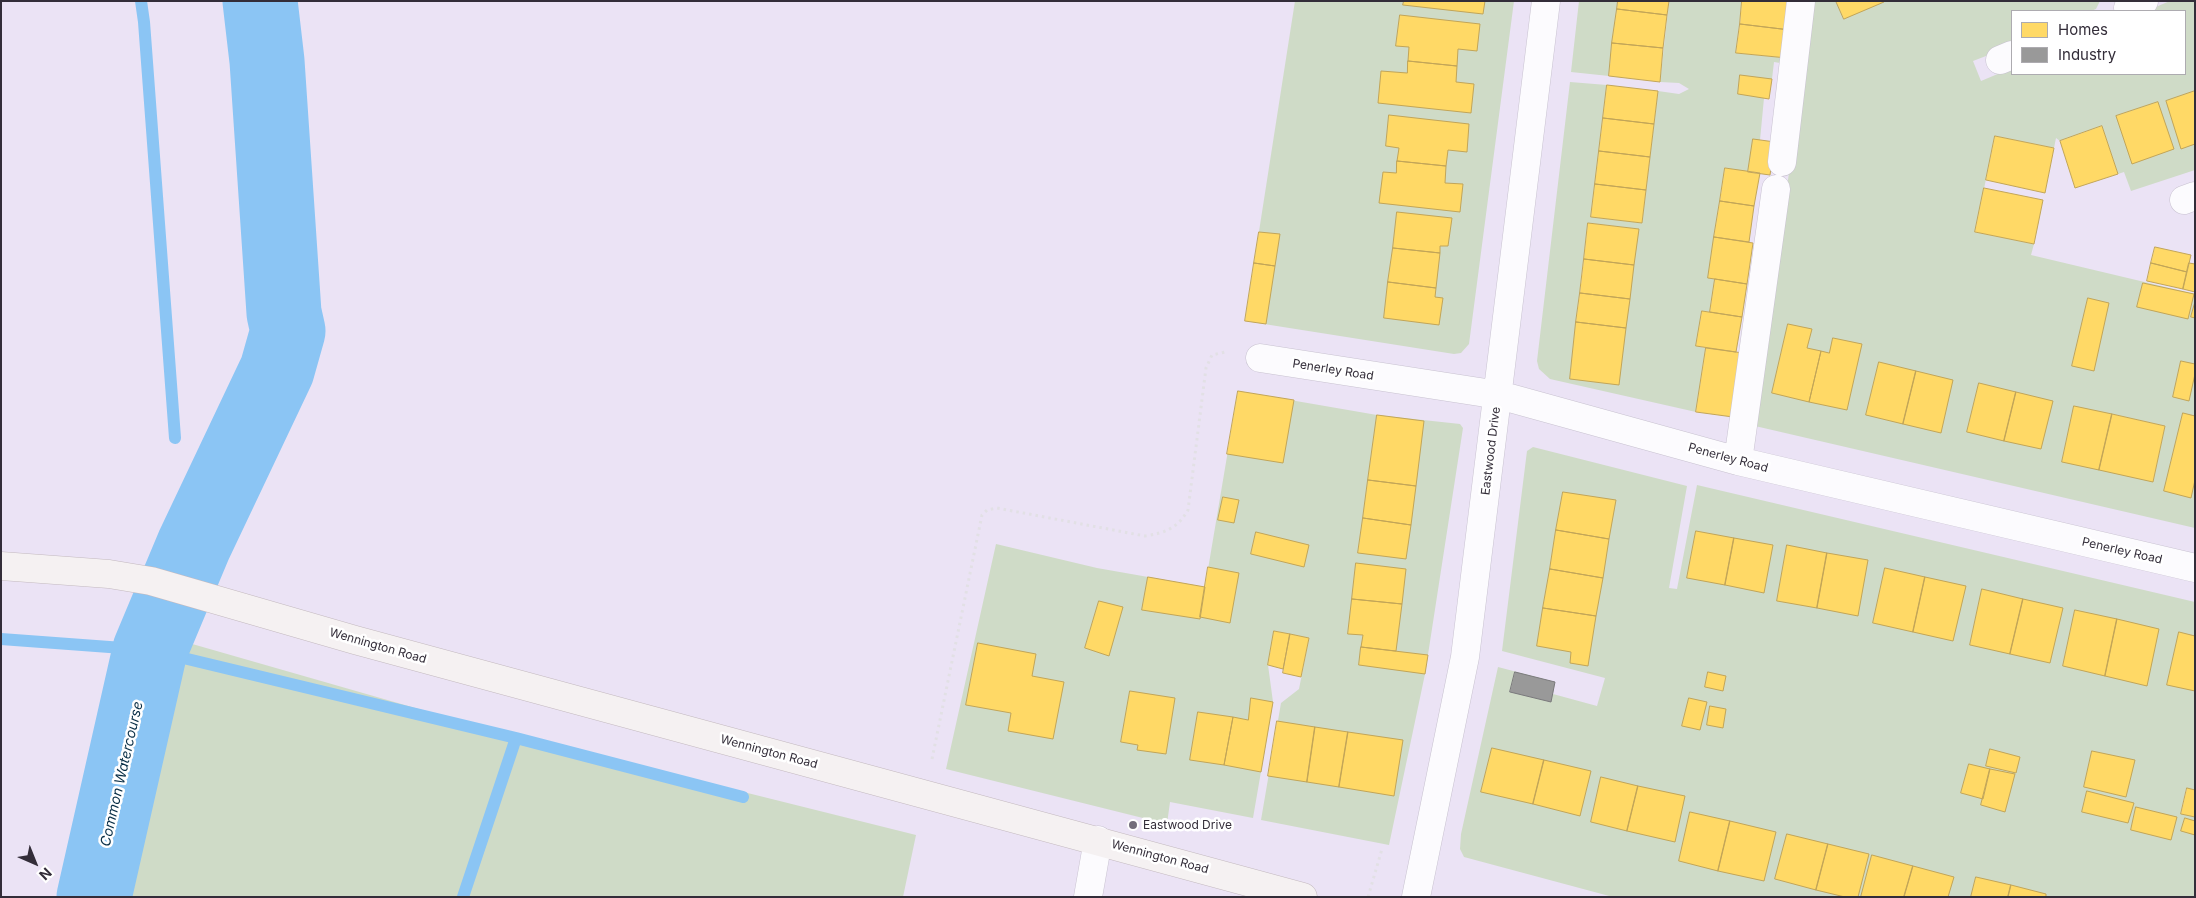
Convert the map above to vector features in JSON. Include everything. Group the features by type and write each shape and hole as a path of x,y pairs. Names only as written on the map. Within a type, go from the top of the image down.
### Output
{"main road":[{"name":"Wennington Road","path":"1,566 109,574 151,582 235,604 354,640 1303,897"}],"street":[{"name":"Eastwood Drive","path":"1416,897 1465,657 1499,395 1546,1"},
{"path":"1782,162 1801,1"},
{"path":"1738,461 1776,190"},
{"name":"Penerley Road","path":"1260,358 1499,395 1738,461 2195,568"},
{"path":"1088,897 1098,840"}],"path":[{"path":"923,794 935,748 982,514 997,508 1146,536 1164,533 1175,527 1188,510 1206,368 1212,355 1223,351 1260,358"},
{"path":"1368,897 1382,849"}],"green space":[{"path":"1295,1 1514,1 1469,344 1461,353 1454,354 1245,321"},
{"path":"1579,1 1618,1 1609,76 1571,72"},
{"path":"1669,1 1742,1 1736,53 1787,58 1786,64 1774,62 1772,79 1764,98 1760,140 1748,172 1725,168 1714,237 1715,279 1710,312 1702,311 1696,346 1706,348 1696,412 1550,379 1539,369 1537,361 1570,82 1607,85 1591,217 1642,223 1658,91 1679,94 1689,89 1679,83 1660,82","holes":["1588,223 1638,229 1576,322"]},
{"path":"1812,1 2100,1 2094,10 2011,10 2011,46 1973,61 1981,81 2011,68 2011,75 2186,75 2186,10 2148,10 2170,1 2195,1 2195,170 2131,191 2124,172 2118,174 2102,126 2060,141 2056,138 2054,148 1995,136 1975,232 2034,244 2031,255 2195,294 2195,528 1755,426","holes":["2112,414 2165,426 2153,482"]},
{"path":"1238,391 1377,415 1460,424 1463,428 1425,674 1389,845 1261,820 1281,703 1299,689 1309,638 1275,631 1268,665 1273,702 1253,818 1170,802 1167,824 946,769 996,544 1097,568 1205,587"},
{"path":"1533,447 1687,486 1669,588 1677,589 1697,485 2195,602 2195,790 2186,789 2181,813 2195,817 2195,897 1613,897 1464,857 1460,849 1461,834 1498,667 1555,682 1553,694 1597,706 1605,678 1502,651 1527,451"},
{"path":"140,629 471,724 916,835 903,897 86,897"}],"building: Homes":[{"path":"1404,1 1485,1 1483,14 1403,5"},
{"path":"1618,1 1669,1 1667,15 1617,9"},
{"path":"1742,1 1793,1 1790,30 1740,24"},
{"path":"1836,1 1883,1 1884,2 1844,19"},
{"path":"1617,9 1667,15 1663,48 1612,43"},
{"path":"1400,15 1480,24 1477,51 1458,49 1457,66 1408,61 1409,47 1396,46"},
{"path":"1740,24 1790,30 1787,58 1736,53"},
{"path":"1612,43 1663,48 1660,82 1609,76"},
{"path":"1408,61 1457,66 1456,82 1474,84 1471,113 1378,103 1381,71 1407,73"},
{"path":"1740,75 1772,79 1769,99 1738,94"},
{"path":"1607,85 1658,91 1654,124 1603,118"},
{"path":"2195,91 2195,144 2181,149 2166,101"},
{"path":"2158,102 2174,149 2132,164 2116,116"},
{"path":"1389,115 1469,124 1467,152 1448,150 1446,166 1397,161 1399,148 1386,146"},
{"path":"1603,118 1654,124 1650,157 1599,151"},
{"path":"2102,126 2118,174 2075,188 2060,141"},
{"path":"1995,136 2054,148 2045,193 1986,180"},
{"path":"1753,139 1775,142 1770,175 1748,172"},
{"path":"1599,151 1650,157 1646,190 1595,184"},
{"path":"1397,161 1446,166 1445,183 1463,184 1460,212 1379,203 1383,172 1396,173"},
{"path":"1725,168 1760,173 1754,206 1720,201"},
{"path":"1595,184 1646,190 1642,223 1591,217"},
{"path":"1984,188 2043,200 2034,244 1975,232"},
{"path":"1720,201 1754,206 1749,242 1714,237"},
{"path":"1397,212 1452,218 1448,246 1440,246 1440,253 1393,248"},
{"path":"1588,223 1639,229 1634,265 1584,259"},
{"path":"1259,232 1280,234 1275,266 1254,263"},
{"path":"1714,237 1753,243 1747,284 1708,278"},
{"path":"2155,247 2191,255 2187,272 2151,263"},
{"path":"1393,248 1440,253 1436,288 1388,282"},
{"path":"1584,259 1634,265 1630,299 1580,293"},
{"path":"1254,263 1275,266 1266,324 1245,321"},
{"path":"2151,263 2187,272 2183,289 2147,281"},
{"path":"2189,263 2195,264 2195,292 2183,289"},
{"path":"1715,279 1747,284 1742,317 1710,312"},
{"path":"1388,282 1436,288 1435,297 1443,298 1439,325 1384,318"},
{"path":"2143,283 2194,294 2188,319 2137,307"},
{"path":"1580,293 1630,299 1626,328 1576,322"},
{"path":"2088,298 2109,303 2094,371 2072,366"},
{"path":"2195,302 2195,318 2191,317"},
{"path":"1702,311 1742,317 1736,352 1696,346"},
{"path":"1576,322 1626,328 1619,385 1570,379"},
{"path":"1788,324 1812,329 1807,348 1821,351 1809,402 1772,393"},
{"path":"1833,338 1862,344 1847,410 1809,402 1821,351 1829,353"},
{"path":"1706,348 1743,353 1733,417 1696,412"},
{"path":"2181,361 2195,364 2195,374 2189,401 2173,397"},
{"path":"1879,362 1916,371 1903,424 1866,415"},
{"path":"1916,371 1953,380 1941,433 1903,424"},
{"path":"1979,383 2016,392 2004,441 1967,432"},
{"path":"1238,391 1294,400 1283,463 1227,454"},
{"path":"2016,392 2053,401 2041,449 2004,441"},
{"path":"2074,406 2112,414 2099,470 2062,462"},
{"path":"2183,413 2195,416 2195,480 2191,498 2164,491"},
{"path":"2112,414 2165,426 2153,482 2099,470"},
{"path":"1377,415 1424,421 1416,486 1368,480"},
{"path":"1368,480 1416,486 1411,525 1363,518"},
{"path":"1563,492 1616,500 1609,539 1556,530"},
{"path":"1223,497 1239,500 1234,523 1218,520"},
{"path":"1363,518 1411,525 1406,559 1358,553"},
{"path":"1556,530 1609,539 1603,578 1550,569"},
{"path":"1696,531 1734,538 1725,585 1687,578"},
{"path":"1256,532 1309,545 1304,567 1251,554"},
{"path":"1734,538 1773,545 1764,593 1725,585"},
{"path":"1787,545 1827,553 1817,608 1777,601"},
{"path":"1827,553 1868,560 1858,616 1817,608"},
{"path":"1356,563 1406,569 1402,604 1352,599"},
{"path":"1208,567 1239,573 1230,623 1200,617"},
{"path":"1885,568 1925,577 1913,632 1873,623"},
{"path":"1550,569 1603,578 1596,616 1543,608"},
{"path":"1148,577 1205,587 1200,619 1142,610"},
{"path":"1925,577 1966,586 1953,641 1913,632"},
{"path":"1982,589 2023,599 2010,654 1970,645"},
{"path":"1352,599 1402,604 1396,651 1361,647 1363,635 1348,634"},
{"path":"2023,599 2063,608 2050,663 2010,654"},
{"path":"1099,601 1123,607 1109,656 1085,648"},
{"path":"1543,608 1596,616 1588,666 1570,663 1571,652 1537,646"},
{"path":"2075,610 2117,619 2105,676 2063,666"},
{"path":"2117,619 2159,629 2147,686 2105,676"},
{"path":"1274,631 1290,634 1283,669 1268,665"},
{"path":"2179,632 2195,636 2195,691 2167,685"},
{"path":"1290,634 1309,638 1301,677 1283,673"},
{"path":"978,643 1036,654 1032,676 1064,682 1053,739 1008,731 1011,713 966,705"},
{"path":"1361,647 1428,655 1425,674 1359,665"},
{"path":"1708,672 1726,676 1723,691 1705,687"},
{"path":"1130,691 1175,698 1166,754 1137,750 1138,745 1121,742"},
{"path":"1251,698 1273,702 1261,772 1224,765 1233,717 1248,720"},
{"path":"1689,698 1707,702 1700,730 1682,726"},
{"path":"1710,706 1726,709 1723,728 1707,725"},
{"path":"1198,712 1233,717 1224,765 1190,760"},
{"path":"1277,721 1315,727 1307,782 1268,776"},
{"path":"1315,727 1348,732 1339,787 1307,782"},
{"path":"1348,732 1403,740 1394,796 1339,787"},
{"path":"1492,748 1544,760 1533,804 1481,792"},
{"path":"1990,749 2020,757 2016,773 1986,766"},
{"path":"2092,751 2135,760 2126,797 2084,787"},
{"path":"1544,760 1591,771 1580,816 1533,804"},
{"path":"1969,764 1990,769 1983,799 1961,793"},
{"path":"1990,769 2015,774 2005,812 1981,805"},
{"path":"1601,777 1638,786 1627,831 1591,822"},
{"path":"1638,786 1685,796 1675,842 1627,831"},
{"path":"2187,788 2195,790 2195,817 2181,814"},
{"path":"2087,791 2134,803 2128,823 2082,812"},
{"path":"2136,807 2177,817 2171,840 2131,830"},
{"path":"1690,812 1730,821 1718,871 1679,861"},
{"path":"2185,818 2195,821 2195,835 2181,831"},
{"path":"1730,821 1776,832 1764,881 1718,871"},
{"path":"1787,834 1828,844 1816,890 1775,879"},
{"path":"1828,844 1869,854 1858,897 1845,897 1816,890"},
{"path":"1872,855 1913,866 1904,897 1861,897"},
{"path":"1913,866 1954,877 1948,897 1904,897"},
{"path":"1976,877 2011,885 2008,897 1971,897"},
{"path":"2011,885 2046,894 2046,897 2008,897"}],"building: Industry":[{"path":"1515,672 1555,682 1551,702 1510,692"}],"waterway":[{"path":"141,1 175,438"},
{"name":"Common Watercourse","path":"94,897 150,650 194,545 277,370 288,331 284,313 267,61 260,1"},
{"path":"1,639 150,650 516,738 463,897"},
{"path":"516,738 743,797"}],"place":[{"name":"Eastwood Drive","path":"1133,825"}]}
